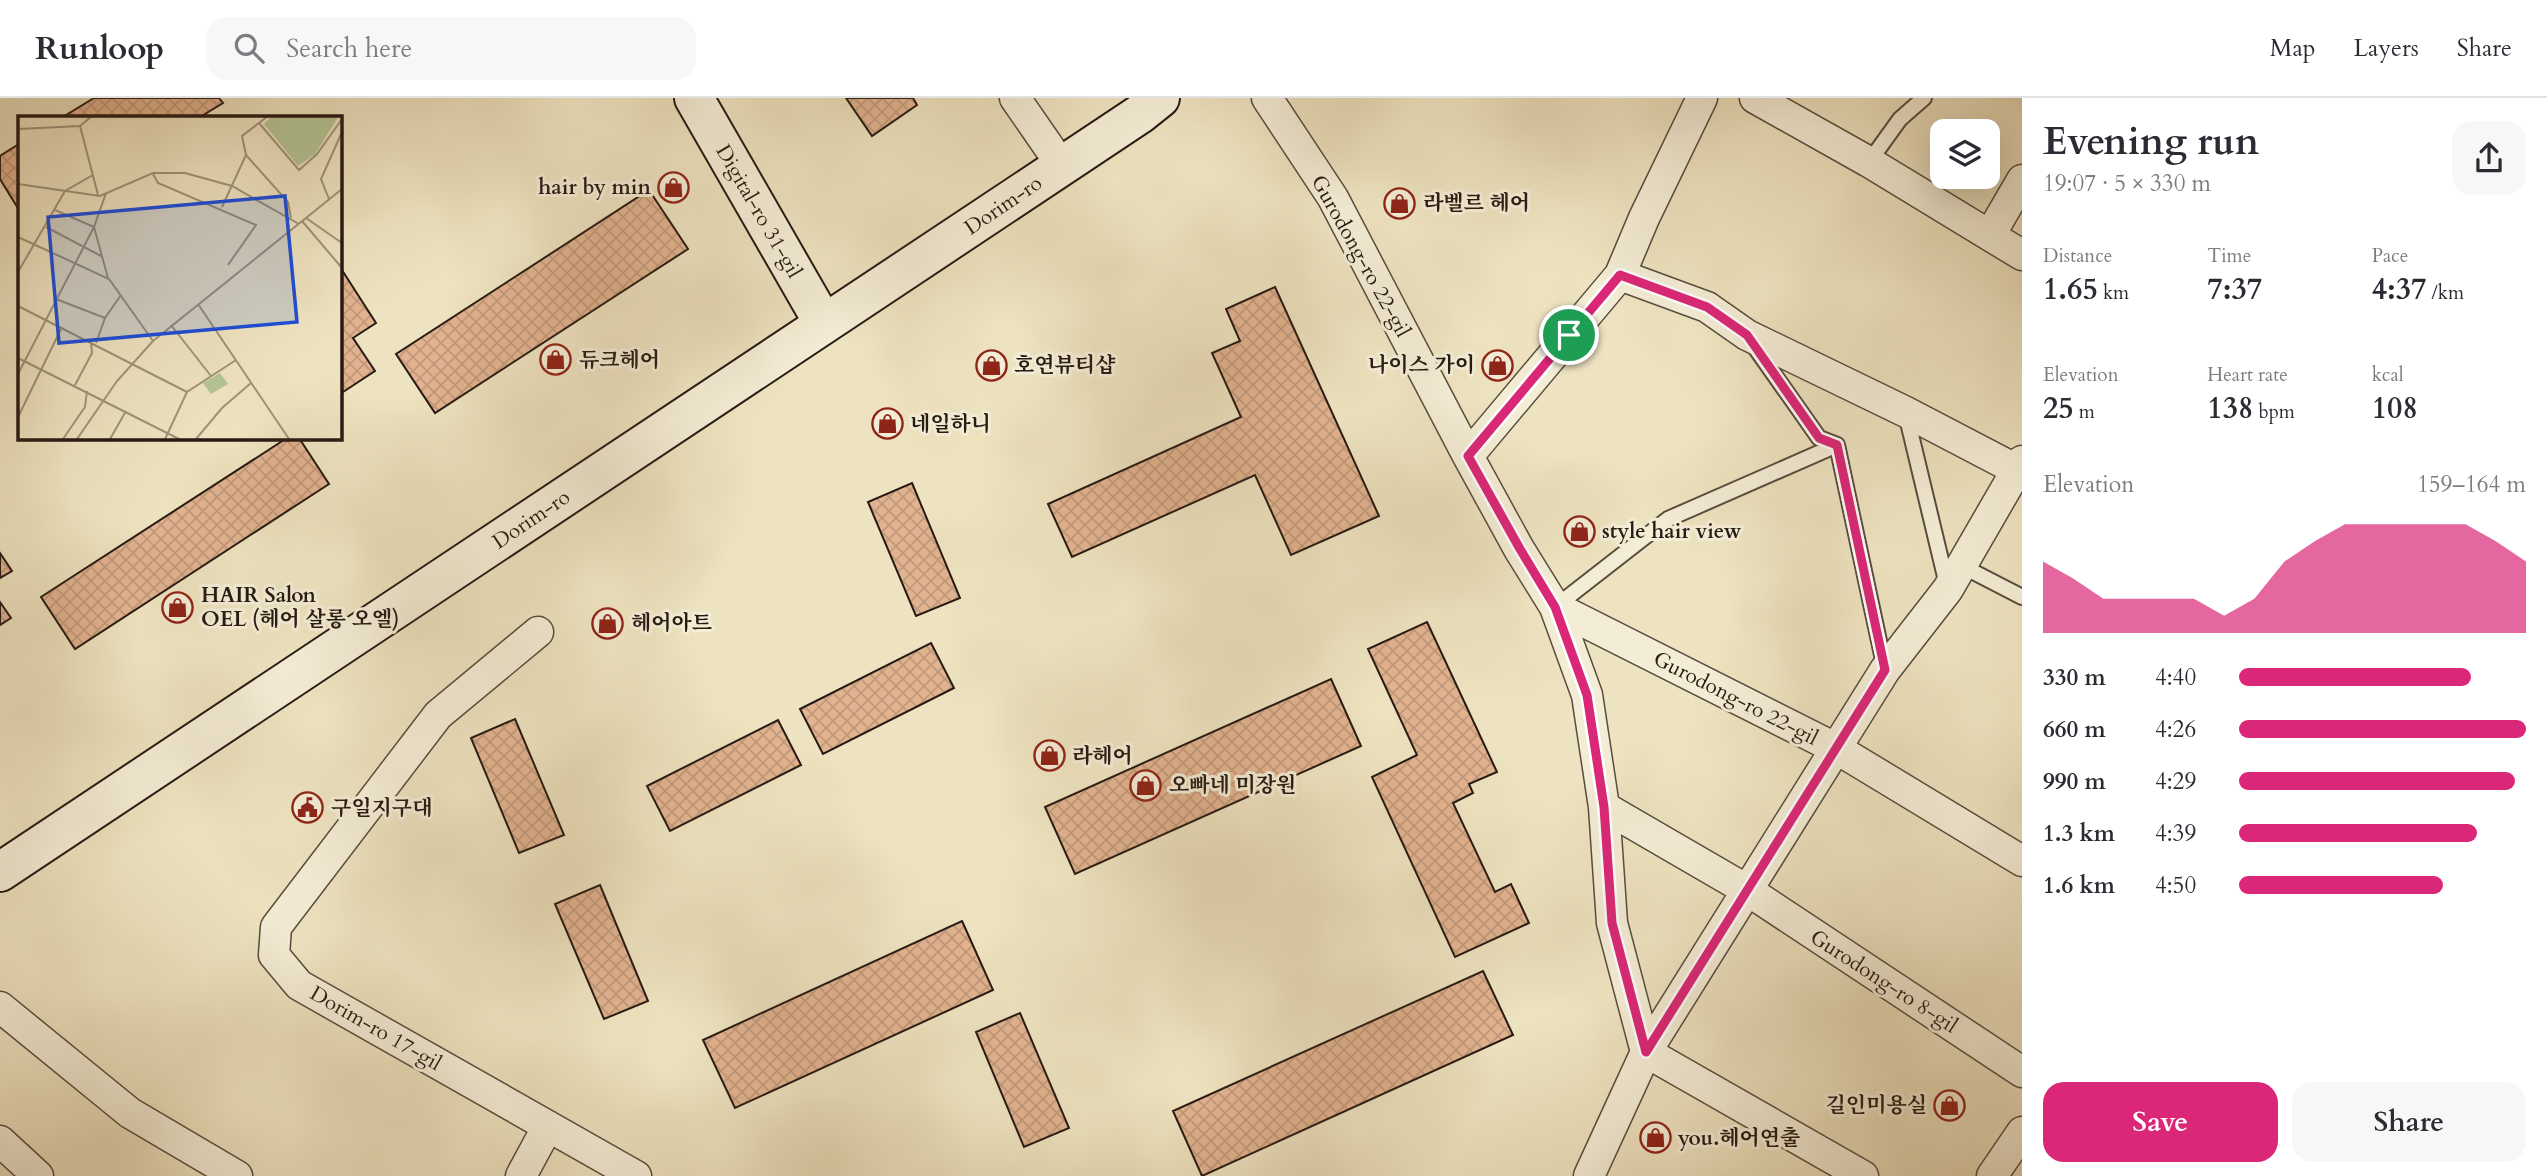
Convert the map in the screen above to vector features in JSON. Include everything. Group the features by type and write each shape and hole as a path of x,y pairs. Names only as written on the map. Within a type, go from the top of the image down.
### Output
{"street":[{"name":"Digital-ro 31-gil","path":"694,98 824,324"},
{"name":"Dorim-ro","path":"1015,98 1062,166"},
{"name":"Dorim-ro","path":"0,872 1062,166 1160,98"},
{"name":"Gurodong-ro 22-gil","path":"1267,98 1333,198 1468,456 1555,607 1587,695 1604,807 1612,923 1646,1052"},
{"path":"1468,456 1620,275 1702,98"},
{"path":"1755,98 1869,162 2022,254"},
{"path":"1990,235 2022,180"},
{"path":"1589,1176 1646,1052 1885,670 1954,577 2019,465 1747,335 1707,307 1620,275"},
{"name":"Gurodong-ro 22-gil","path":"1555,607 1837,749 2022,860"},
{"name":"Dorim-ro 17-gil","path":"538,632 439,715 276,927 274,955 299,985 636,1176"},
{"name":"Gurodong-ro 8-gil","path":"1604,807 1747,890 2022,1072"},
{"path":"0,1007 130,1113 237,1176"},
{"path":"1646,1052 1863,1176"},
{"path":"521,1176 548,1126"},
{"path":"1992,1176 2022,1132"},
{"path":"0,1141 38,1176"}],"lane":[{"path":"1869,162 1900,119 1924,98"},
{"path":"1747,335 1819,438 1837,445"},
{"path":"1906,412 1954,577 2022,597"},
{"path":"1555,607 1668,519 1837,445"},
{"path":"1837,445 1885,670"}],"building":[{"path":"94,98 219,98 223,103 202,116 65,116"},
{"path":"846,98 913,98 917,105 872,136"},
{"path":"18,145 18,208 0,179 0,156"},
{"path":"649,190 688,249 435,413 396,354"},
{"path":"341,269 376,323 353,338 375,371 341,393"},
{"path":"1275,287 1379,516 1291,555 1255,475 1072,557 1048,504 1241,417 1212,353 1240,341 1226,309"},
{"path":"285,439 300,439 329,484 75,649 41,597"},
{"path":"912,483 960,598 916,616 868,502"},
{"path":"0,553 12,571 0,578"},
{"path":"0,602 11,618 0,625"},
{"path":"1427,622 1497,772 1469,784 1473,793 1453,803 1495,892 1511,884 1529,923 1455,957 1372,777 1417,755 1368,649"},
{"path":"931,643 954,688 823,754 800,709"},
{"path":"1331,679 1361,746 1075,874 1045,807"},
{"path":"515,719 564,835 519,853 471,738"},
{"path":"778,720 801,765 670,831 647,786"},
{"path":"600,885 648,1001 604,1019 555,904"},
{"path":"962,921 993,990 735,1108 703,1040"},
{"path":"1483,971 1513,1035 1202,1176 1173,1111"},
{"path":"1020,1013 1069,1128 1024,1147 976,1032"}],"place":[{"name":"hair by min","path":"674,187"},
{"name":"라벨르 헤어","path":"1400,203"},
{"name":"듀크헤어","path":"556,360"},
{"name":"호연뷰티샵","path":"991,365"},
{"name":"나이스 가이","path":"1498,365"},
{"name":"네일하니","path":"887,424"},
{"name":"style hair view","path":"1579,531"},
{"name":"HAIR Salon OEL (헤어 살롱 오엘)","path":"178,607"},
{"name":"헤어아트","path":"608,623"},
{"name":"라헤어","path":"1049,756"},
{"name":"오빠네 미장원","path":"1146,785"},
{"name":"구일지구대","path":"308,808"},
{"name":"길인미용실","path":"1950,1105"},
{"name":"you.헤어연출","path":"1655,1138"}],"route":[{"path":"1620,275 1707,307 1747,335 1819,438 1837,445 1849,491 1885,670 1646,1052 1612,923 1604,807 1587,695 1555,607 1468,456 1569,335 1620,275"}]}
